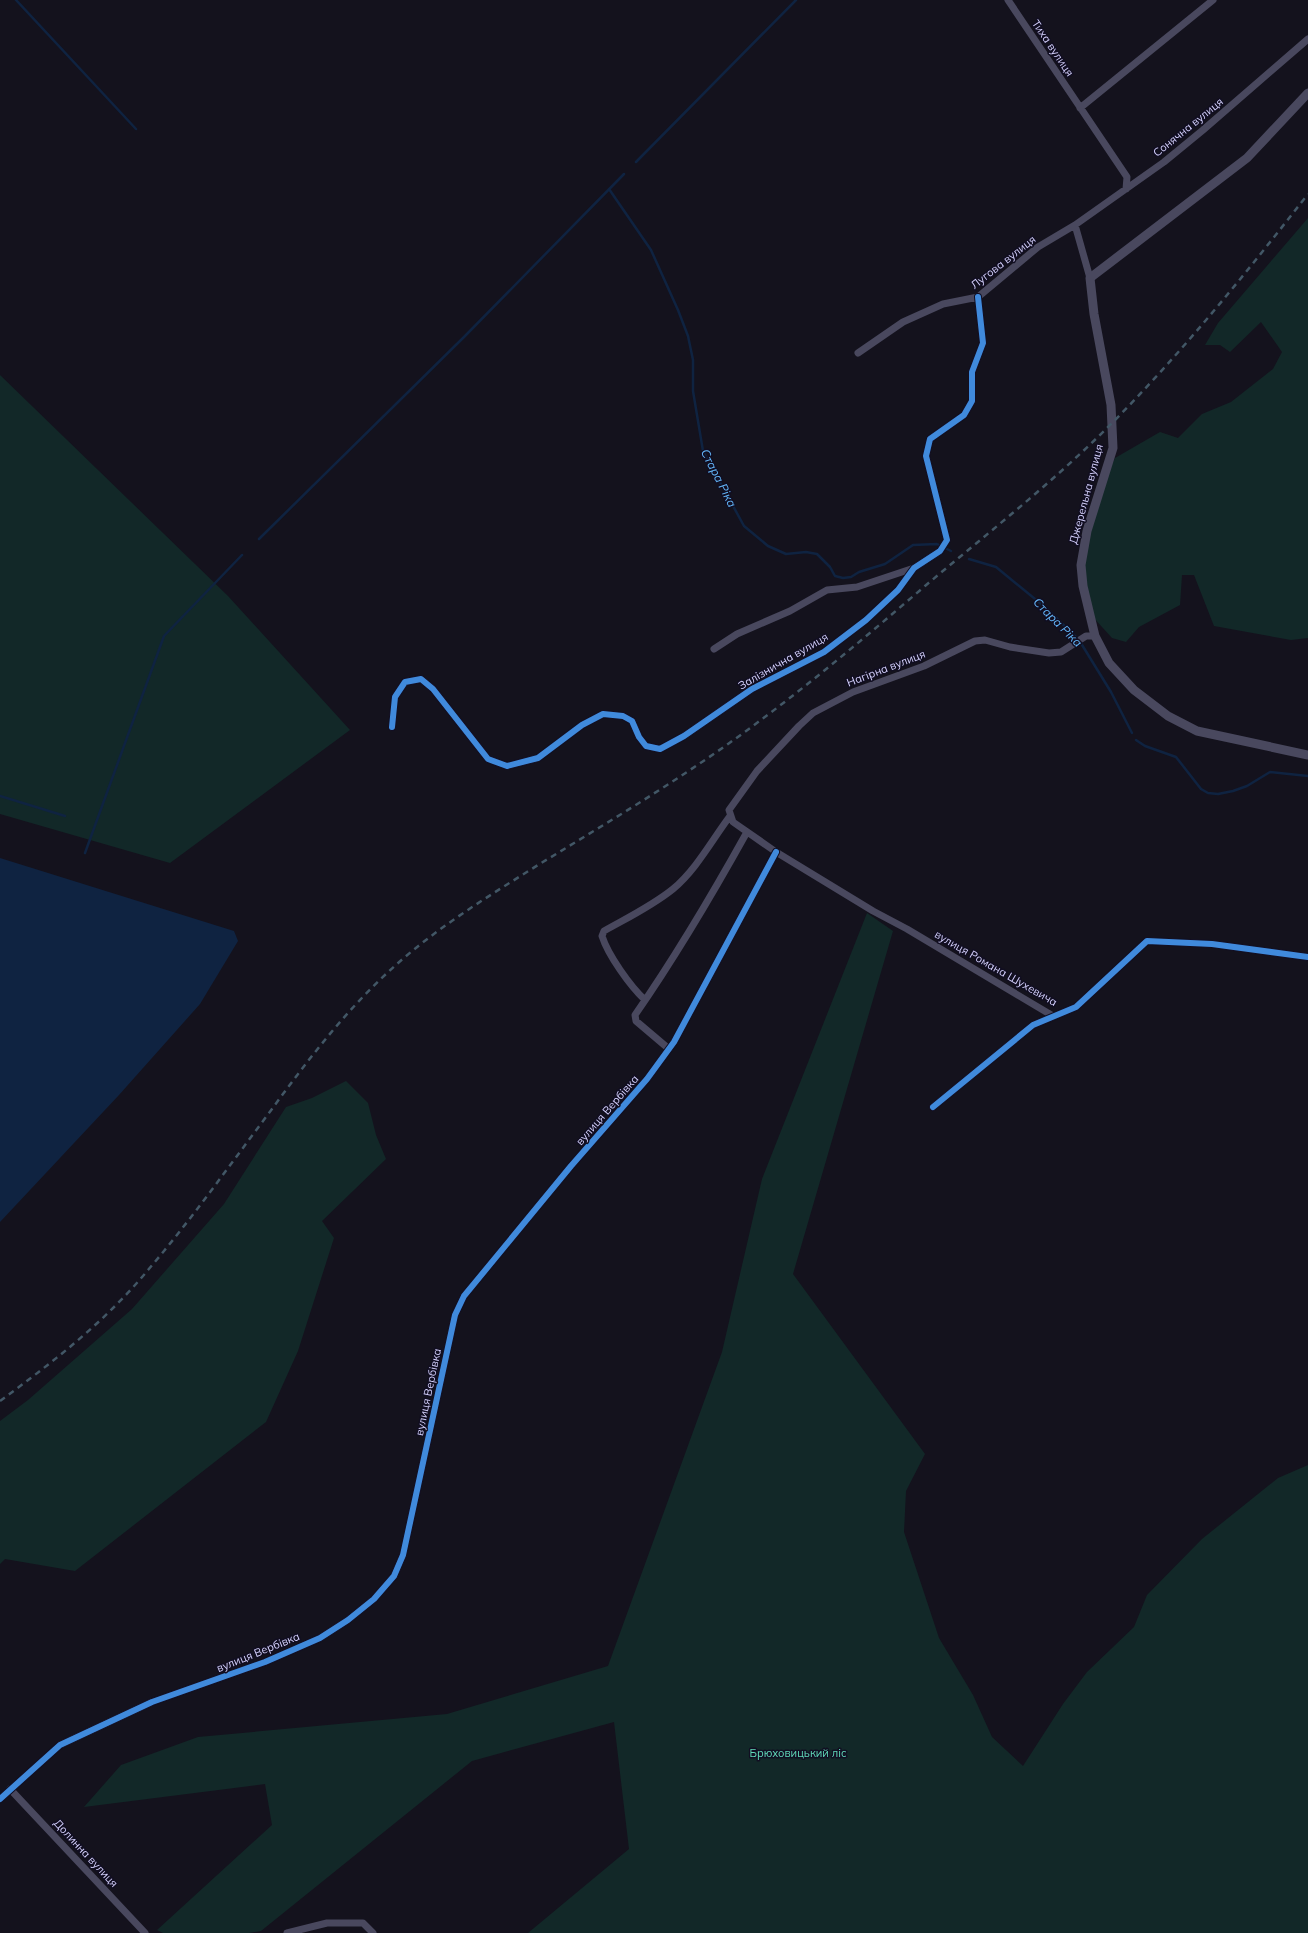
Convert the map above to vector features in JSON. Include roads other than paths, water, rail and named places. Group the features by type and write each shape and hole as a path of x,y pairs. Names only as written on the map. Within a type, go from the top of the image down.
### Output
{"street":[{"name":"Тиха вулиця","path":"1008,0 1126,177 1126,189"},
{"path":"1080,108 1213,0"},
{"name":"Сонячна вулиця","path":"1075,225 1126,189 1203,130 1308,39"},
{"path":"1090,278 1247,158 1308,93"},
{"name":"Джерельна вулиця","path":"1075,225 1090,278 1094,314 1110,405 1113,448 1087,531 1081,565 1090,636 1109,663 1134,690 1168,716 1197,731 1308,755"},
{"name":"Лугова вулиця","path":"858,353 903,322 943,304 978,297 1038,247 1075,225"},
{"name":"Залізнична вулиця","path":"714,649 737,634 790,611 827,590 858,587 914,568 940,551 947,540 926,456 930,439 942,429 964,415 972,401 972,372 983,343 978,297"},
{"name":"Залізнична вулиця","path":"392,727 394,697 405,682 421,679 433,689 488,759 507,766 538,758 582,725 603,714 623,716 632,721 639,737 646,746 660,749 684,736 752,689 824,652 866,620 898,590 914,568"},
{"name":"Нагірна вулиця","path":"645,1000 630,983 604,943 602,936 604,931 640,911 672,889 683,879 730,816 729,810 732,803 757,772 813,714 831,702 853,692 924,666 975,641 985,640 1010,647 1049,653 1061,652 1073,644 1090,636"},
{"name":"вулиця Романа Шухевича","path":"730,816 733,822 776,852 1052,1016 1076,1007 1147,940 1212,944 1308,957"},
{"path":"669,1049 636,1021 635,1015 671,963 704,910 747,832"},
{"name":"вулиця Вербівка","path":"0,1799 60,1745 152,1702 265,1662 320,1638 348,1620 374,1599 394,1576 403,1555 455,1315 464,1296 571,1166 648,1079 669,1049 776,852"},
{"path":"933,1107 1033,1025 1052,1016"},
{"name":"Долинна вулиця","path":"10,1789 145,1933"},
{"path":"287,1933 327,1923 363,1923 373,1933"}],"water":[{"path":"0,858 234,931 238,941 200,1004 119,1095 0,1222"}],"waterway":[{"path":"16,0 136,129"},
{"path":"636,162 796,0"},
{"path":"259,539 465,336 624,174"},
{"name":"Стара Ріка","path":"609,189 651,250 678,310 688,336 693,360 693,391 703,451 744,526 768,546 786,554 806,552 817,554 830,567 835,576 843,578 851,577 859,572 885,564 913,545 937,544 951,551"},
{"path":"85,853 164,636 242,555"},
{"name":"Стара Ріка","path":"969,559 996,567 1046,608 1079,640 1111,692 1132,733"},
{"name":"Стара Ріка","path":"1136,740 1145,746 1176,757 1201,789 1208,793 1218,794 1233,791 1247,786 1270,772 1308,776"},
{"path":"0,796 65,816"}],"railway":[{"path":"0,1401 59,1356 97,1324 132,1289 195,1212 284,1092 332,1031 385,975 421,944 470,909 658,791 754,725 877,627 1022,505 1093,442 1166,366 1262,252 1308,194"}],"park label":[{"name":"Брюховицький ліс","path":"798,1753"}]}
